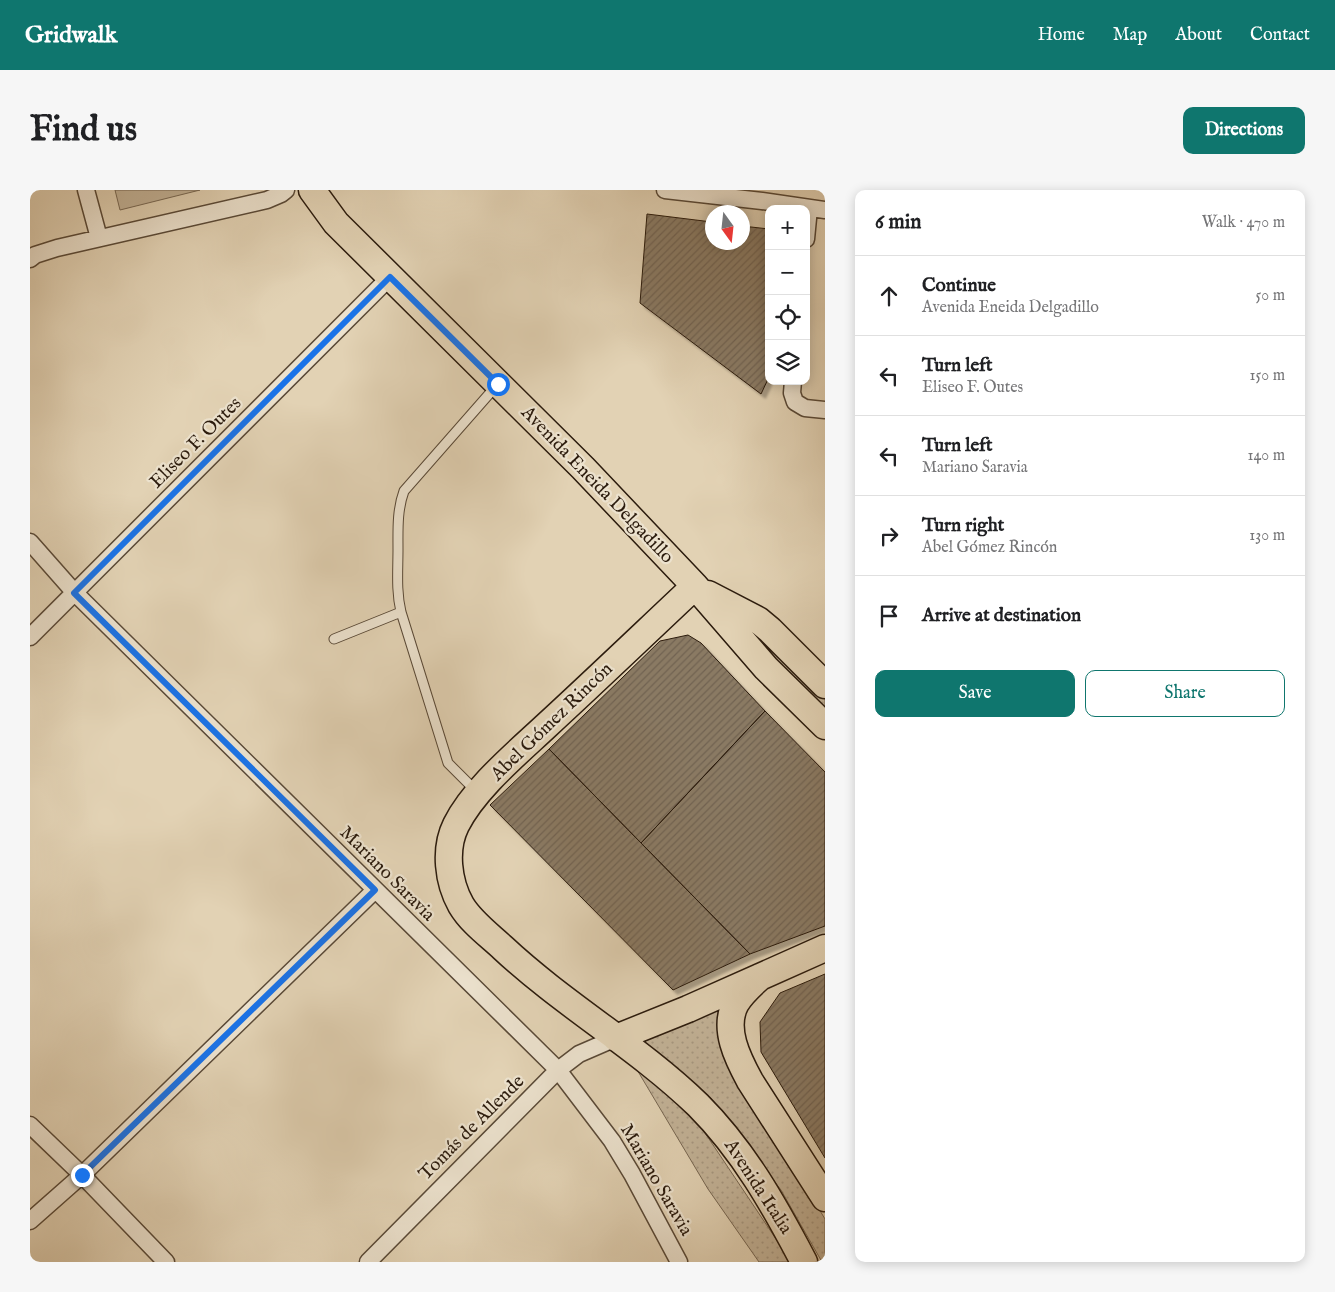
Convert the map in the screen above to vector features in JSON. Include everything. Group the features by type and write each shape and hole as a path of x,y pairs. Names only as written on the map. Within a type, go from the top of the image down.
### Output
{"main road":[{"name":"Avenida Eneida Delgadillo","path":"312,190 336,223 583,468 695,586 766,668 825,726"},
{"name":"Avenida Eneida Delgadillo","path":"695,586 758,620 825,685"},
{"name":"Abel Gómez Rincón","path":"616,1038 522,966 475,922 462,907 453,889 448,856 454,827 469,802 504,766 695,586"},
{"path":"616,1038 688,1009 825,948"},
{"path":"760,977 746,990 736,1004 731,1017 731,1031 735,1050 750,1081 825,1198"},
{"name":"Avenida Italia","path":"616,1038 672,1082 722,1131 761,1184 804,1262"}],"street":[{"path":"86,190 99,238"},
{"path":"30,259 35,255 57,248 267,200 286,190"},
{"path":"665,190 762,195 817,209 810,229"},
{"name":"Eliseo F. Outes","path":"30,637 390,277"},
{"path":"793,385 792,393 795,402 805,408 825,410"},
{"name":"Mariano Saravia","path":"30,542 74,593 558,1070 612,1141 632,1174 679,1262"},
{"path":"30,1221 82,1175 375,890"},
{"name":"Tomás de Allende","path":"368,1262 558,1070 579,1054 616,1038"},
{"path":"30,1125 82,1175 166,1262"}],"lane":[{"path":"478,793 448,763 444,755 401,612 397,597 398,522 400,501 404,491 498,384"},
{"path":"334,640 401,612"}],"shaded area":[{"path":"115,190 200,190 120,210"},
{"path":"767,640 825,699 825,708 762,645"},
{"path":"729,1003 769,1126 825,1219 825,1262 822,1262 781,1190 711,1098 639,1042"},
{"path":"630,1058 695,1118 782,1248 789,1262 759,1262 708,1189"}],"building":[{"path":"647,214 705,221 705,250 750,250 750,227 765,229 765,385 761,394 640,303"},
{"path":"688,635 701,643 765,711 641,843 549,749 660,641"},
{"path":"765,711 825,772 825,926 750,954 641,843"},
{"path":"549,749 750,954 673,990 490,805"},
{"path":"825,974 825,1158 761,1052 760,1022 780,993"}],"route":[{"path":"82,1175 375,890 74,593 390,277 498,384"}]}
